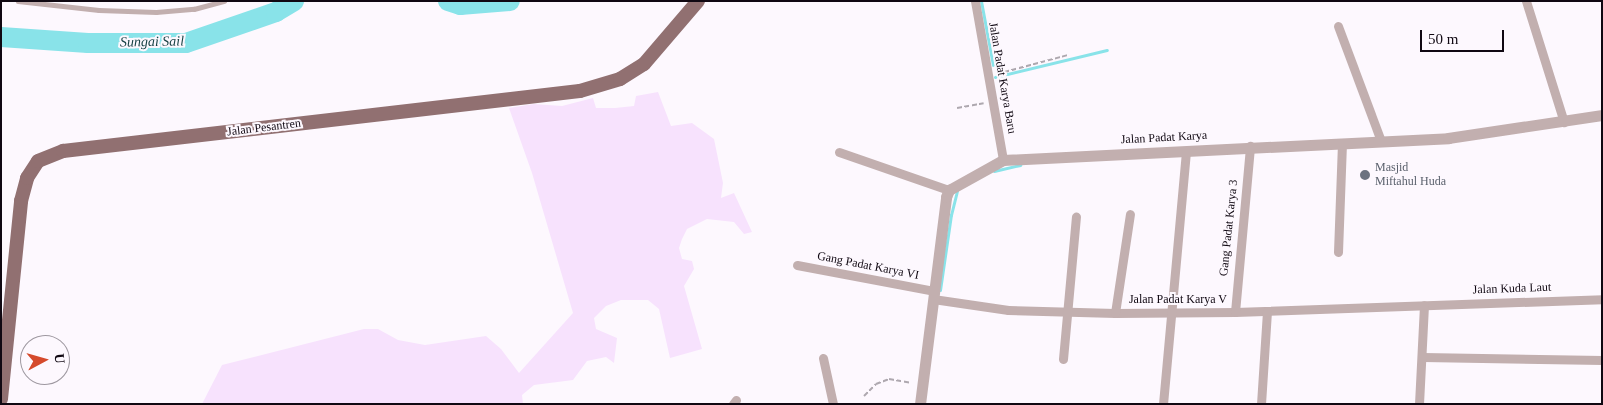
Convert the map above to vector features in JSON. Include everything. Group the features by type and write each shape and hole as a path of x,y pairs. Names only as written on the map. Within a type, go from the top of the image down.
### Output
{"main road":[{"name":"Jalan Pesantren","path":"1,399 21,201 27,178 38,162 63,151 580,91 620,79 644,64 698,1"}],"street":[{"name":"Jalan Padat Karya Baru","path":"975,1 990,75 1003,160"},
{"path":"1526,1 1564,122"},
{"path":"1338,26 1381,141"},
{"name":"Jalan Padat Karya","path":"949,190 1003,160 1250,146 1448,138 1602,115"},
{"path":"1338,252 1342,143"},
{"name":"Gang Padat Karya 3","path":"1235,312 1250,146"},
{"path":"1163,404 1169,313 1186,151"},
{"path":"839,152 949,190 933,295 920,404"},
{"path":"1115,313 1130,214"},
{"path":"1063,359 1065,312 1076,217"},
{"name":"Gang Padat Karya VI","path":"797,264 933,295"},
{"name":"Jalan Padat Karya V","path":"933,295 1008,310 1065,312 1235,312 1424,305"},
{"name":"Jalan Kuda Laut","path":"1424,305 1602,299"},
{"path":"1419,404 1423,357 1424,305"},
{"path":"1261,404 1267,311"},
{"path":"1423,357 1602,360"},
{"path":"823,358 833,404"}],"lane":[{"path":"18,1 99,10 156,12 194,9 224,1"}],"path":[{"path":"990,75 1068,55"},
{"path":"957,108 994,101"},
{"path":"864,396 876,384 889,379 922,385"}],"shaded area":[{"path":"658,92 671,126 692,123 714,139 723,183 721,198 734,193 752,232 744,234 734,222 707,219 687,229 682,239 679,248 682,259 692,261 694,269 684,286 702,349 670,358 659,309 648,300 621,300 606,306 594,318 596,329 617,338 614,363 606,357 587,361 573,380 534,385 522,395 523,404 202,404 222,365 364,329 378,329 398,340 425,345 486,336 501,349 519,373 573,313 532,173 509,108 534,104 562,106 593,98 596,108 634,106 636,96"}],"waterway":[{"name":"Sungai Sail","path":"1,37 88,43 186,43 276,12 294,1"},
{"name":"Sungai Sail","path":"448,1 460,5 510,1"},
{"path":"981,1 993,65"},
{"path":"995,77 1107,50"},
{"path":"994,171 1020,165"},
{"path":"940,290 951,215 957,191"}],"place":[{"name":"Masjid Miftahul Huda","path":"1365,175"}]}
